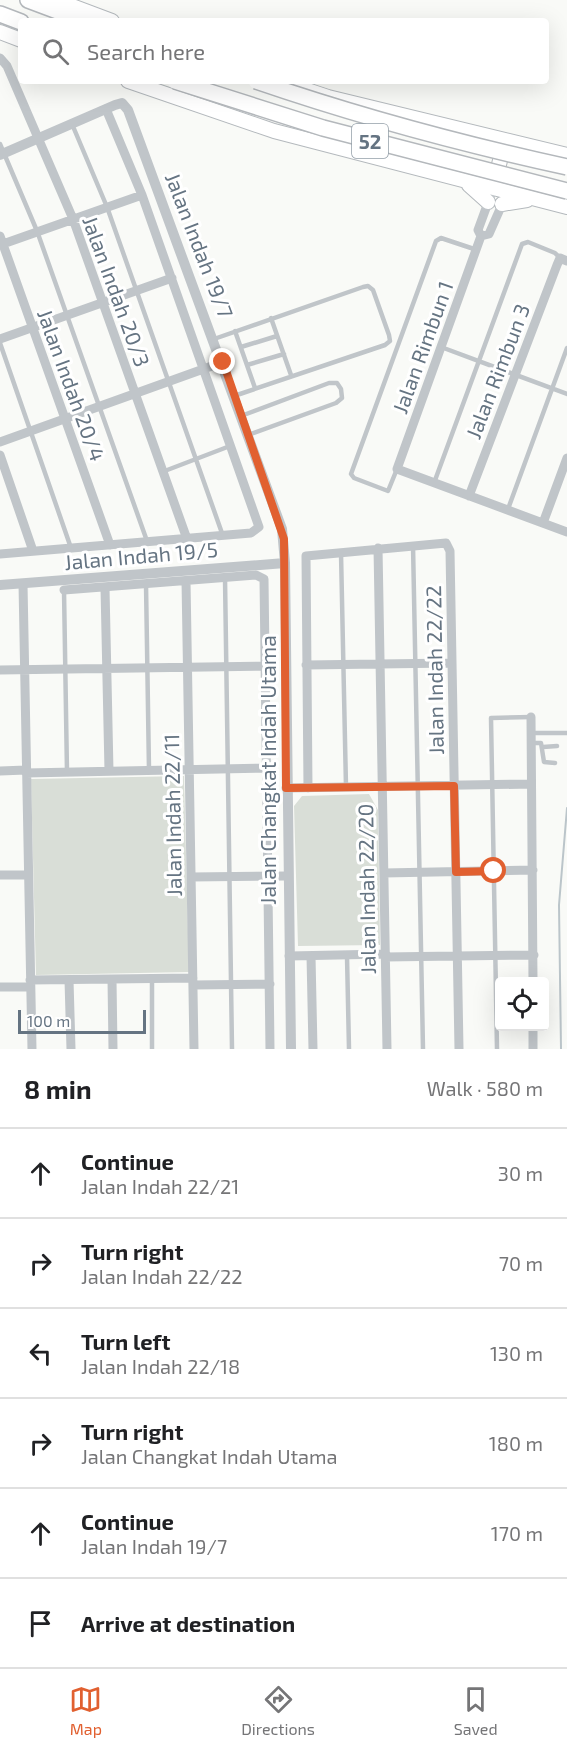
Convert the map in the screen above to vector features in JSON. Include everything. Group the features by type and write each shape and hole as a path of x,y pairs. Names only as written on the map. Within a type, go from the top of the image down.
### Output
{"highway":[{"path":"28,0 76,18"},
{"path":"0,14 18,21"},
{"name":"52","path":"185,84 344,134 567,190"},
{"name":"52","path":"265,84 326,105 499,152 567,167"}],"main road":[{"path":"56,0 104,18"},
{"path":"0,32 18,39"},
{"path":"137,84 274,131 465,182 496,200 532,199 567,207"},
{"path":"288,84 328,98 561,154"},
{"path":"445,176 462,165 466,153 465,137 457,129"},
{"path":"496,200 511,142"},
{"path":"547,203 537,187 536,171 540,158 561,154"}],"street":[{"name":"Jalan Indah 20/3","path":"1,59 73,219 187,539"},
{"name":"Jalan Indah 19/7","path":"106,109 122,104 128,110 223,362 282,529 285,563"},
{"path":"0,554 251,533 258,530 259,523 142,195 106,109 1,151"},
{"path":"1,242 142,195"},
{"name":"Jalan Rimbun 1","path":"397,469 477,250 481,236 478,230 496,200"},
{"name":"Jalan Indah 20/4","path":"1,242 110,545"},
{"name":"Jalan Rimbun 3","path":"469,496 515,375 563,260"},
{"path":"0,341 172,278"},
{"path":"0,441 223,362"},
{"path":"0,455 33,551"},
{"path":"543,523 567,458"},
{"path":"397,469 567,532"},
{"name":"Jalan Indah 22/22","path":"413,544 443,542 448,544 450,551 459,1049"},
{"path":"309,788 306,556 413,544"},
{"name":"Jalan Indah 22/20","path":"378,548 387,1049"},
{"name":"Jalan Indah 19/5","path":"0,585 285,563"},
{"name":"Jalan Changkat Indah Utama","path":"285,563 287,876 291,1049"},
{"path":"64,590 263,577 270,1049"},
{"name":"Jalan Indah 22/11","path":"186,581 194,1049"},
{"path":"23,584 32,1049"},
{"path":"105,588 109,771"},
{"path":"306,665 452,663"},
{"path":"0,670 265,666"},
{"path":"531,717 533,977"},
{"path":"0,771 267,768"},
{"path":"286,788 531,784"},
{"path":"384,873 533,870"},
{"path":"0,875 28,875"},
{"path":"191,877 287,876"},
{"path":"289,956 534,955"},
{"path":"311,956 313,1049"},
{"path":"0,987 69,980 152,978 231,984 270,984"},
{"path":"112,979 113,1049"},
{"path":"69,980 71,1049"},
{"path":"533,1031 533,1049"}],"lane":[{"path":"72,124 107,207 223,536"},
{"path":"1,151 38,231 147,541"},
{"path":"397,469 388,491 354,478 351,474 436,241 441,238 477,250"},
{"path":"434,483 522,244 528,242 555,253 563,260"},
{"path":"214,339 368,286 373,290 389,335 390,341 385,345 234,396"},
{"path":"271,318 291,375"},
{"path":"235,331 255,388"},
{"path":"241,347 277,336"},
{"path":"0,341 71,548"},
{"path":"441,347 567,394"},
{"path":"507,510 567,348"},
{"path":"247,365 284,354"},
{"path":"241,416 329,383 337,383 342,389 342,398 336,403 248,435"},
{"path":"162,471 231,446"},
{"path":"413,544 423,1049"},
{"path":"341,551 345,788"},
{"path":"225,578 232,1049"},
{"path":"146,584 149,770"},
{"path":"64,590 67,772"},
{"path":"497,1049 491,718 531,717"},
{"path":"531,738 567,733"},
{"path":"531,738 541,743 544,762 555,763"},
{"path":"543,747 557,746"},
{"path":"347,955 349,1049"},
{"path":"152,978 152,1049"}],"shaded area":[{"path":"184,776 189,972 36,975 31,779"},
{"path":"369,794 378,810 380,945 298,946 294,806 302,796"}],"waterway":[{"path":"561,1049 559,905 567,808"}],"route":[{"path":"223,362 284,539 286,788 454,786 456,872 494,871"}]}
